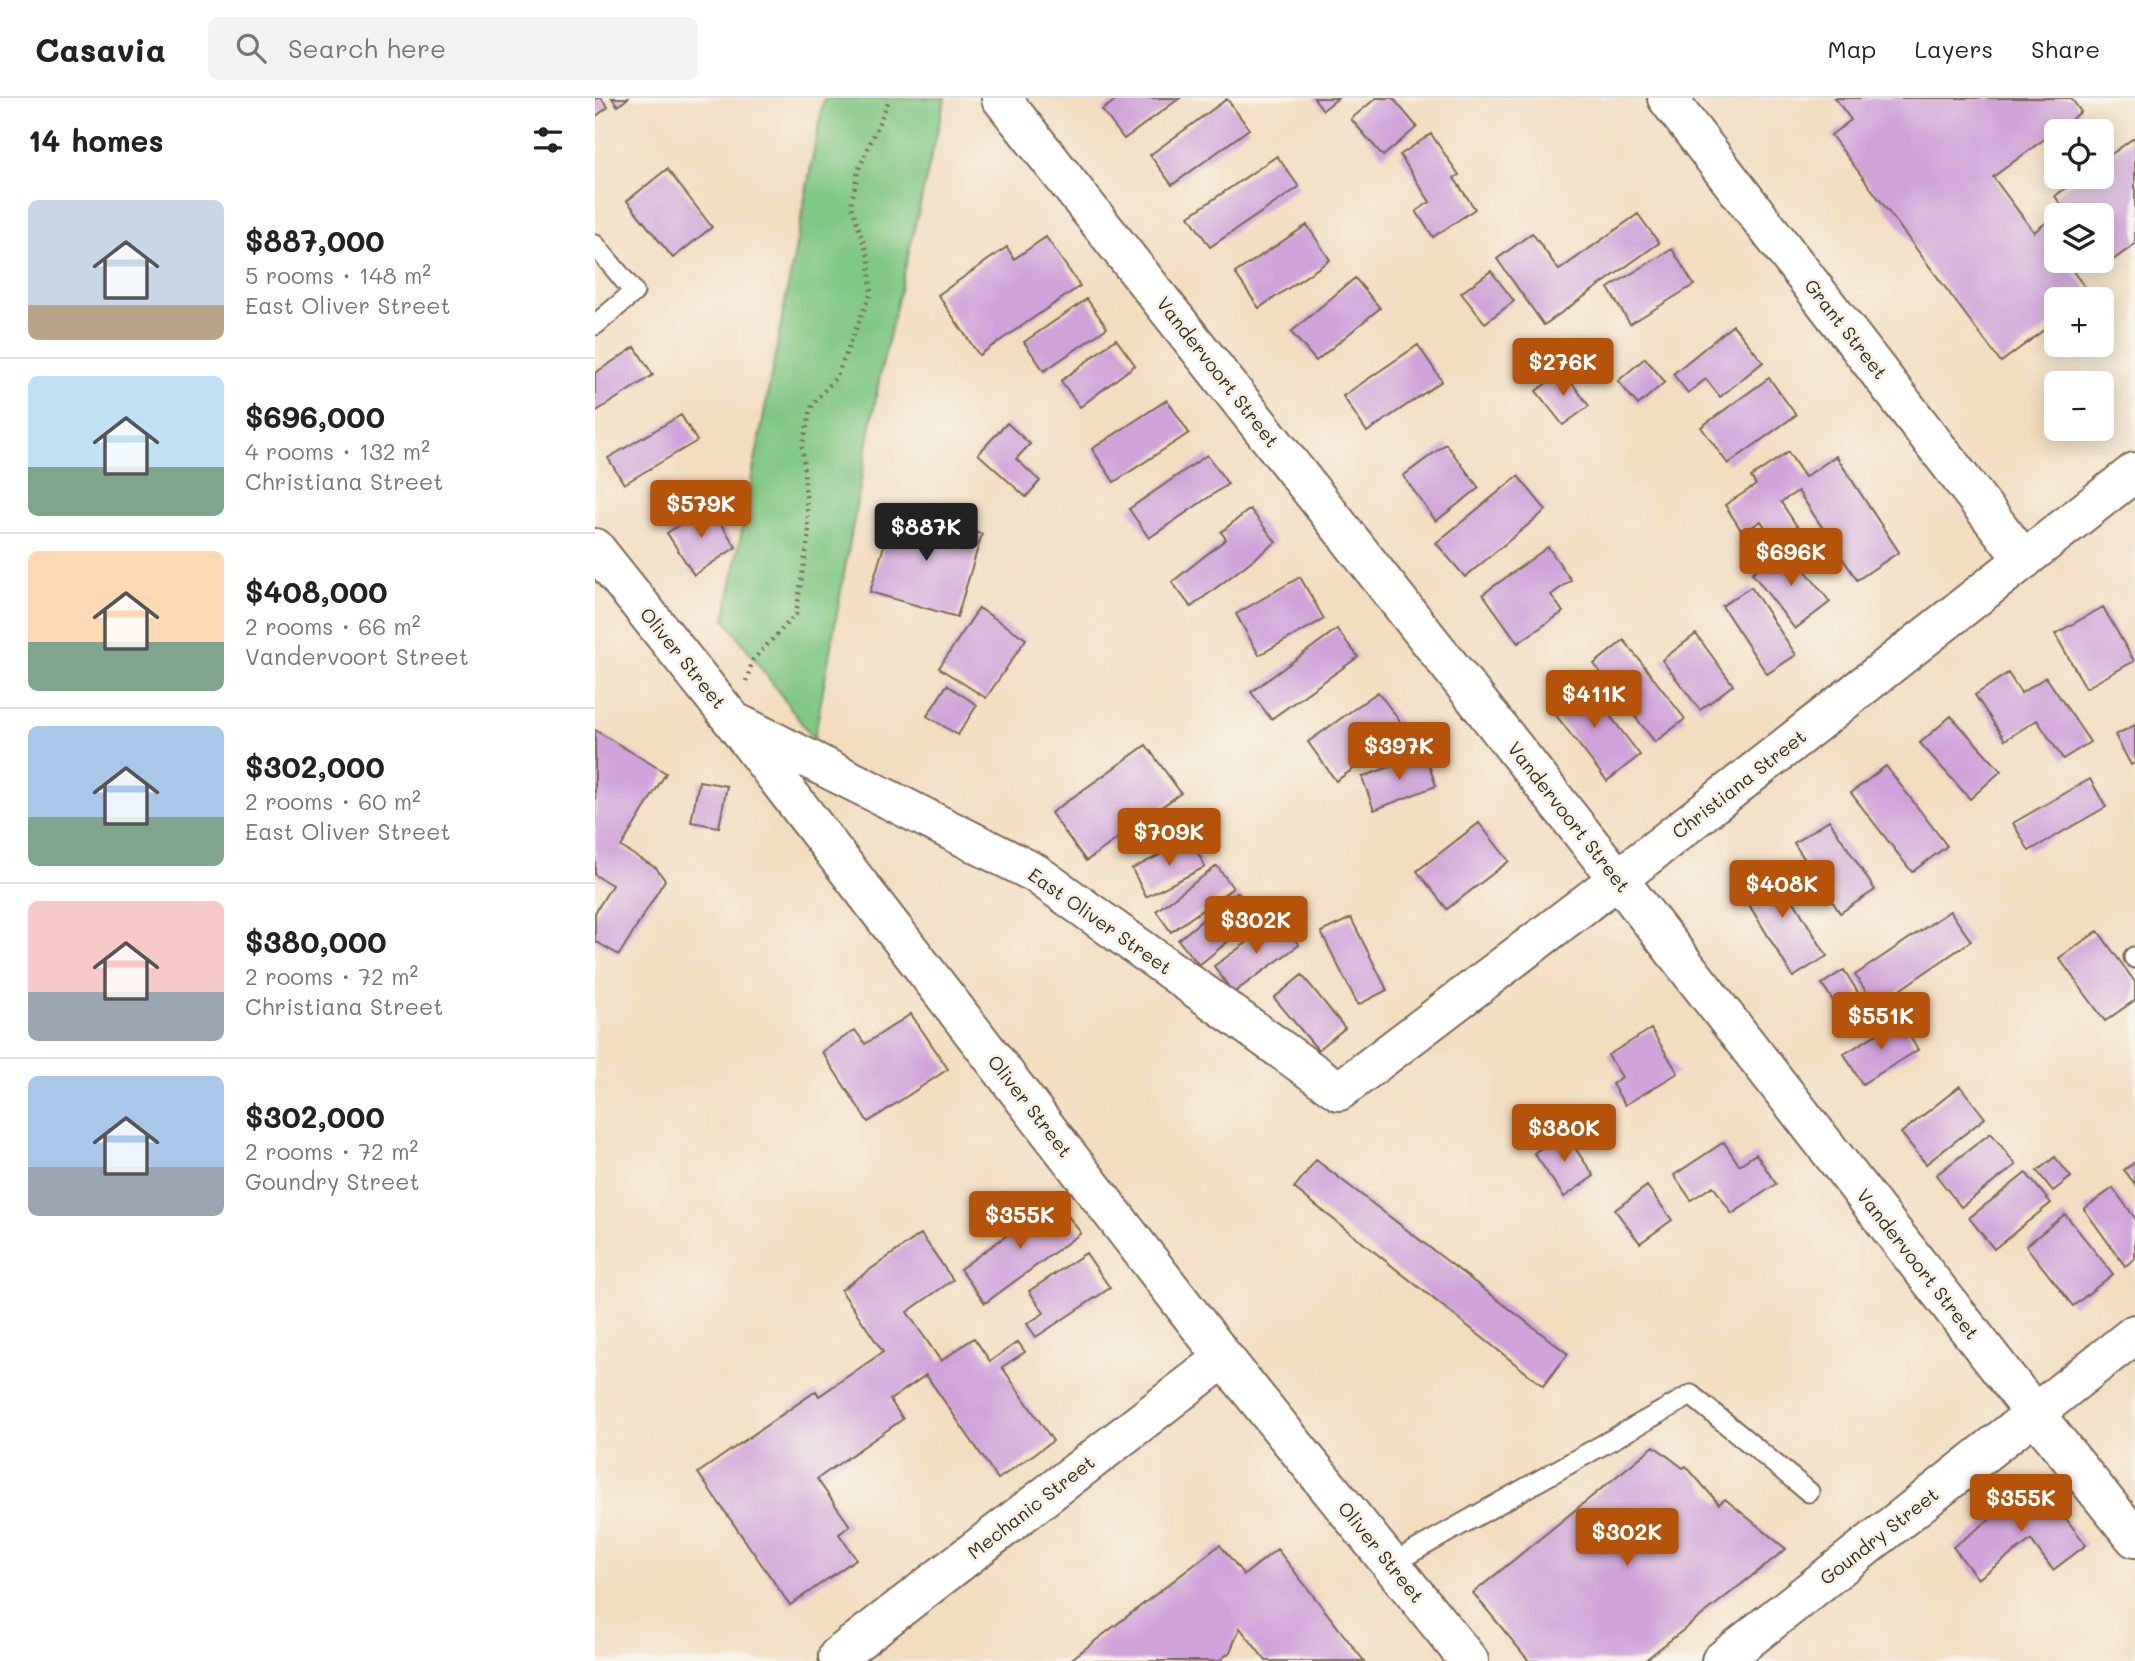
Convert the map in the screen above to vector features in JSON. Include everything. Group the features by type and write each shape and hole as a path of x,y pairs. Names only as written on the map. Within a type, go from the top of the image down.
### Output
{"street":[{"name":"Vandervoort Street","path":"1001,98 2135,1538"},
{"name":"Grant Street","path":"1667,98 2024,560"},
{"name":"Christiana Street","path":"1339,1091 1618,879 2135,472"},
{"name":"Oliver Street","path":"595,548 733,721 1224,1358 1469,1661"},
{"name":"East Oliver Street","path":"733,721 1035,873 1339,1091"},
{"name":"Goundry Street","path":"1721,1661 2135,1334"},
{"name":"Mechanic Street","path":"838,1656 1224,1358"}],"lane":[{"path":"595,245 634,292 595,325"},
{"path":"1391,1564 1691,1395 1809,1492"}],"path":[{"path":"733,721 753,660 796,614 809,533 802,447 812,405 837,376 871,292 869,259 851,205 858,171 890,98"}],"green space":[{"path":"824,98 945,98 880,375 814,740 725,619"}],"building":[{"path":"595,98 601,98 608,107 595,117"},
{"path":"612,98 628,98 618,106"},
{"path":"1119,98 1180,98 1124,139 1102,110"},
{"path":"1314,98 1338,98 1323,110"},
{"path":"1376,98 1393,98 1417,127 1383,156 1351,119"},
{"path":"1835,98 2071,98 2081,112 2072,119 2044,119 2044,139 1993,177 2034,232 2044,224 2044,273 2074,273 2085,287 2044,287 2044,330 2001,362 1831,135 1851,120"},
{"path":"1227,99 1249,129 1172,185 1150,155"},
{"path":"1431,134 1459,175 1454,178 1475,209 1433,237 1416,211 1430,202 1400,155"},
{"path":"2135,137 2135,244 2114,259 2114,203 2060,203 2055,196 2065,189 2114,189 2114,152"},
{"path":"1277,156 1299,187 1210,247 1189,216"},
{"path":"667,169 712,227 673,258 627,201"},
{"path":"1638,214 1659,243 1544,325 1497,259 1532,233 1559,270"},
{"path":"1307,225 1330,260 1259,308 1235,273"},
{"path":"1046,237 1080,286 979,355 938,295 1007,247 1014,259"},
{"path":"1672,249 1694,285 1630,324 1608,288"},
{"path":"1491,271 1514,301 1485,323 1461,293"},
{"path":"1355,278 1380,308 1316,361 1291,332"},
{"path":"1087,299 1107,328 1044,371 1024,342"},
{"path":"1733,325 1763,362 1720,397 1706,379 1688,393 1673,374"},
{"path":"1116,339 1135,365 1080,407 1061,381"},
{"path":"1418,345 1442,381 1367,432 1343,396"},
{"path":"635,347 653,375 595,412 595,373"},
{"path":"1645,358 1665,382 1638,405 1618,381"},
{"path":"1563,371 1589,406 1563,425 1536,391"},
{"path":"1769,378 1796,415 1728,464 1701,427"},
{"path":"1167,400 1189,433 1114,482 1092,449"},
{"path":"681,415 697,441 624,484 608,458"},
{"path":"1007,423 1030,444 1016,459 1040,481 1026,497 978,454"},
{"path":"1446,444 1479,488 1436,521 1403,476"},
{"path":"1788,452 1805,477 1836,456 1899,552 1857,580 1798,491 1781,502 1800,531 1777,546 1761,521 1743,533 1725,505 1756,485 1751,477"},
{"path":"1207,455 1228,484 1149,538 1129,509"},
{"path":"1518,476 1546,510 1465,577 1436,543"},
{"path":"709,506 736,547 694,575 667,533"},
{"path":"895,509 982,534 957,617 870,592"},
{"path":"1250,509 1276,542 1191,607 1172,582 1226,539 1221,532"},
{"path":"1548,547 1571,580 1551,595 1563,612 1518,643 1483,594"},
{"path":"1787,547 1830,602 1795,629 1752,573"},
{"path":"1300,577 1324,619 1259,655 1236,614"},
{"path":"1751,587 1796,655 1767,674 1722,606"},
{"path":"2103,607 2134,661 2086,688 2055,634"},
{"path":"979,608 1026,639 986,698 939,668"},
{"path":"1337,629 1358,657 1271,719 1251,692"},
{"path":"1696,634 1733,685 1700,710 1662,660"},
{"path":"1624,640 1685,719 1655,742 1594,664"},
{"path":"2008,673 2021,693 2046,677 2090,742 2063,759 2037,720 2005,740 1975,695"},
{"path":"1582,679 1640,755 1607,781 1548,705"},
{"path":"947,685 977,705 958,735 927,716"},
{"path":"1378,692 1407,731 1336,781 1308,742"},
{"path":"1951,716 2001,771 1970,799 1920,743"},
{"path":"2135,725 2135,763 2131,765 2115,735"},
{"path":"595,730 666,773 621,847 656,868 665,880 619,955 595,941 595,913 612,885 595,875"},
{"path":"1146,745 1181,793 1086,861 1051,813"},
{"path":"1425,754 1436,786 1374,810 1362,777"},
{"path":"1886,766 1947,846 1912,872 1851,793"},
{"path":"2090,779 2106,807 2029,851 2013,823"},
{"path":"699,781 727,786 719,827 691,822"},
{"path":"1829,820 1875,890 1840,913 1794,843"},
{"path":"1479,823 1509,861 1447,909 1417,871"},
{"path":"1191,839 1205,867 1146,897 1132,869"},
{"path":"1771,864 1827,956 1793,977 1737,885"},
{"path":"1217,866 1233,888 1171,932 1156,911"},
{"path":"1237,892 1258,917 1199,965 1178,940"},
{"path":"1950,911 1971,941 1876,1006 1855,975"},
{"path":"1351,918 1387,990 1358,1005 1321,932"},
{"path":"1280,919 1299,945 1233,993 1214,966"},
{"path":"2098,931 2135,982 2135,1000 2105,1021 2059,958"},
{"path":"1844,970 1859,994 1838,1008 1822,984"},
{"path":"1302,975 1345,1028 1318,1050 1274,998"},
{"path":"911,1014 948,1069 868,1122 822,1052 855,1030 865,1044"},
{"path":"1900,1020 1918,1050 1862,1084 1844,1054"},
{"path":"1651,1029 1678,1073 1625,1105 1612,1084 1622,1077 1608,1055"},
{"path":"1960,1086 1985,1118 1926,1164 1901,1133"},
{"path":"1564,1132 1594,1176 1564,1197 1534,1153"},
{"path":"1991,1133 2016,1165 1961,1207 1936,1175"},
{"path":"1724,1142 1739,1165 1756,1154 1776,1184 1732,1214 1713,1186 1691,1200 1674,1175"},
{"path":"2055,1157 2071,1177 2053,1191 2037,1171"},
{"path":"1316,1160 1568,1354 1543,1386 1294,1188"},
{"path":"2135,1162 2135,1184 2124,1170"},
{"path":"2026,1173 2051,1203 1994,1249 1969,1218"},
{"path":"1647,1186 1672,1220 1640,1243 1615,1210"},
{"path":"2113,1188 2135,1218 2135,1259 2125,1266 2084,1209"},
{"path":"1056,1200 1081,1233 985,1303 960,1269"},
{"path":"2065,1214 2113,1274 2073,1306 2026,1246"},
{"path":"921,1234 953,1280 907,1312 941,1361 974,1338 990,1361 1018,1342 1025,1352 1002,1367 1053,1441 998,1479 926,1375 890,1400 903,1419 817,1479 850,1526 839,1534 856,1559 790,1605 698,1473 816,1391 819,1396 883,1352 841,1290"},
{"path":"1086,1253 1110,1288 1036,1337 1027,1324 1044,1313 1029,1291"},
{"path":"1654,1446 1683,1468 1686,1466 1719,1504 1725,1499 1786,1549 1644,1661 1529,1661 1473,1593"},
{"path":"2039,1483 2086,1545 2053,1570 2031,1540 1978,1579 1953,1547"},
{"path":"1220,1545 1244,1575 1277,1549 1364,1661 1266,1661 1240,1628 1230,1652 1219,1661 1069,1661"}]}
